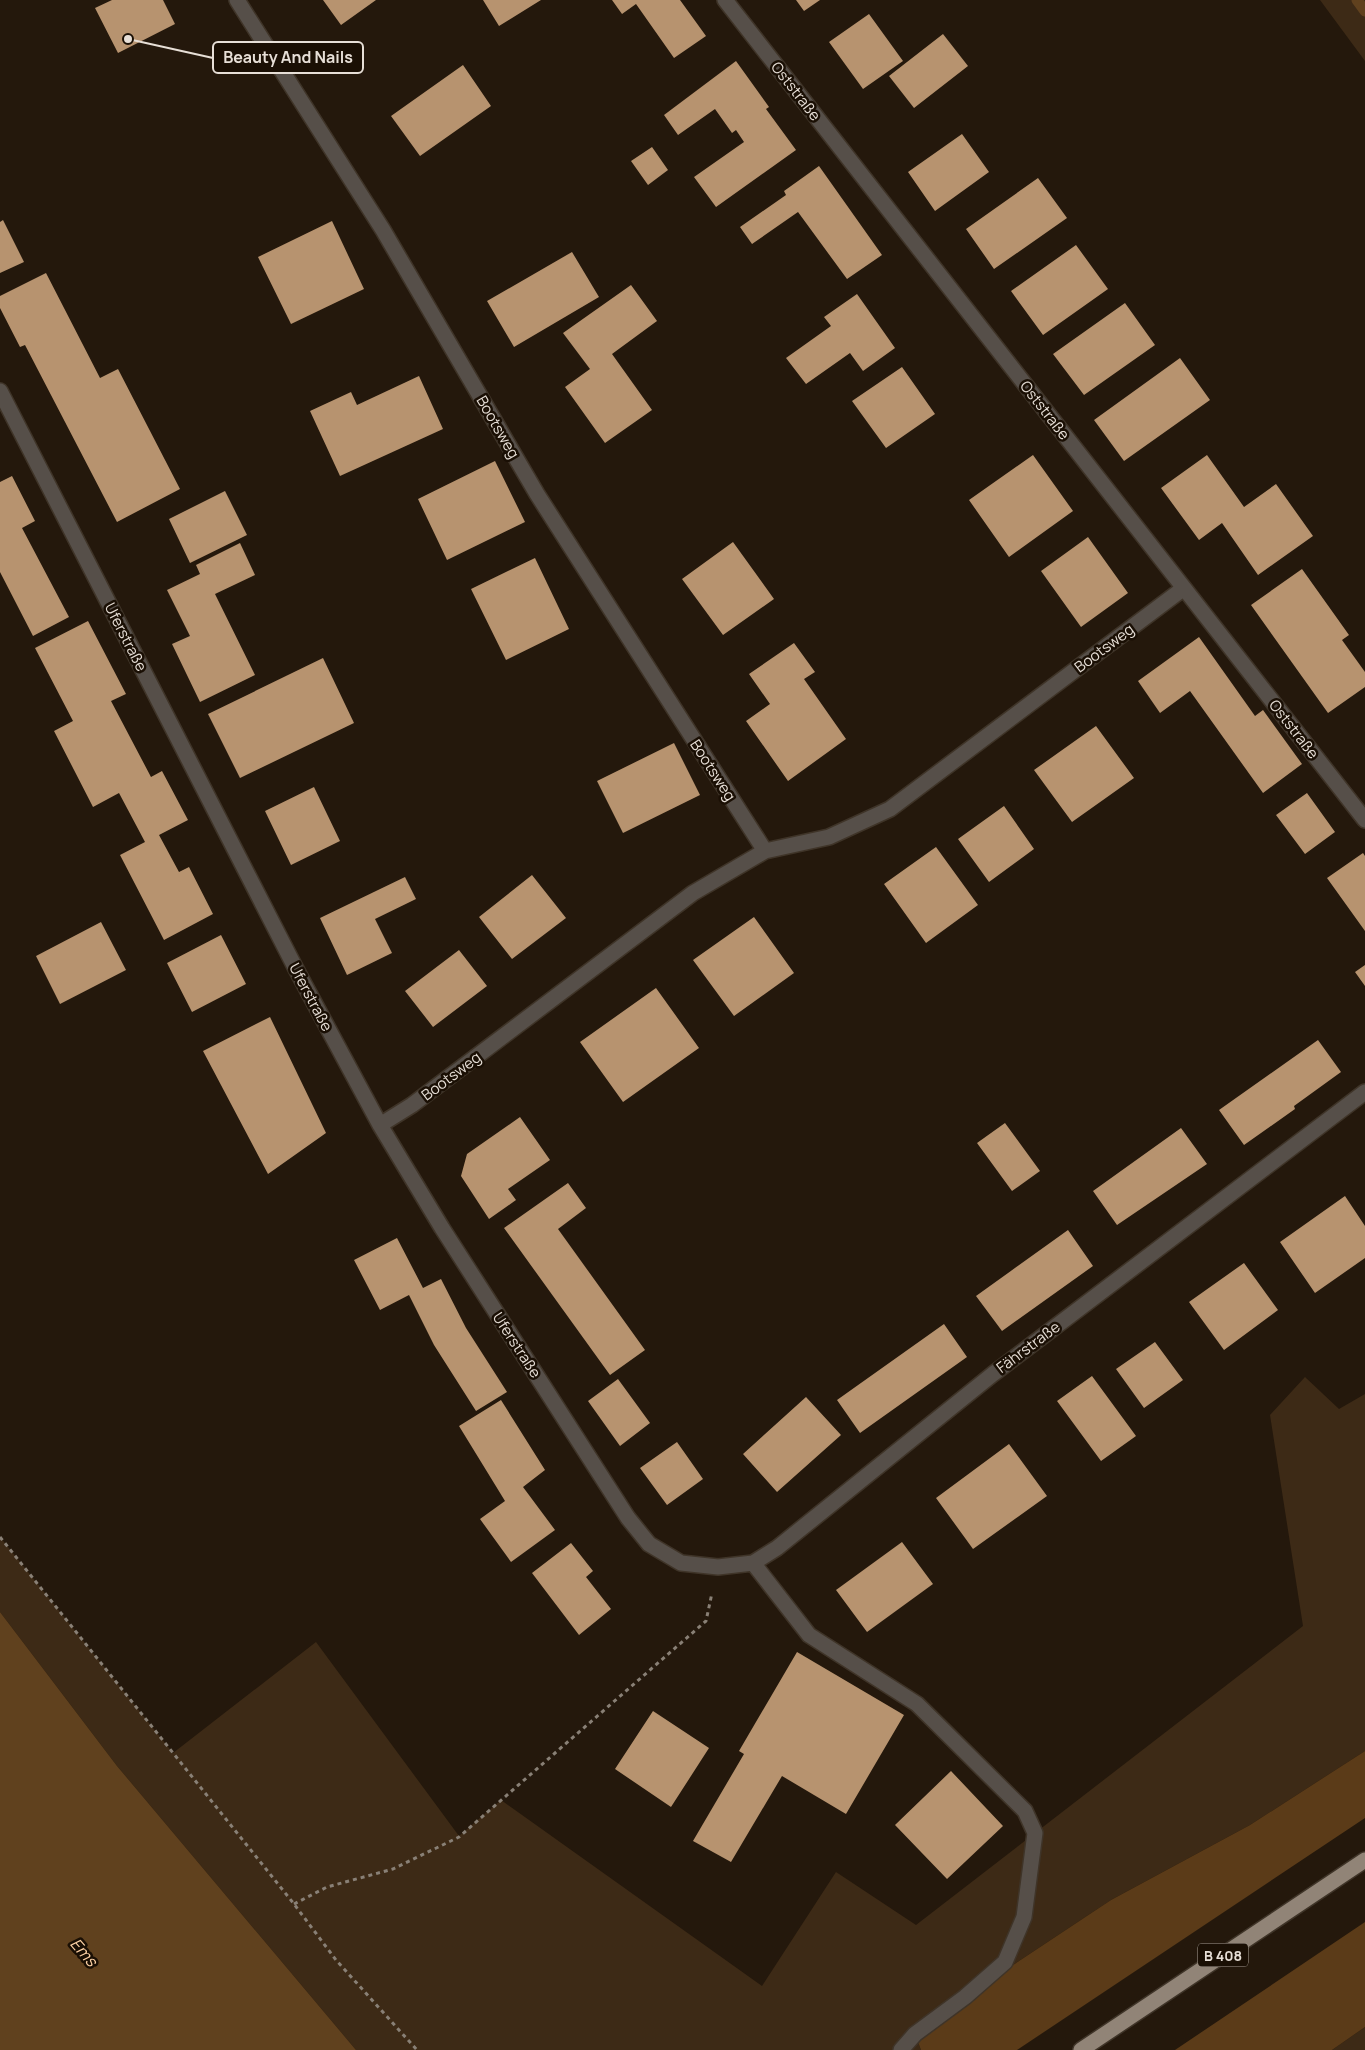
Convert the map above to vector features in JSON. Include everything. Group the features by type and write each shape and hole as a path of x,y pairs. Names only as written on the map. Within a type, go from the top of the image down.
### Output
{"main road":[{"name":"B 408","path":"1081,2050 1365,1860"}],"street":[{"name":"Bootsweg","path":"237,0 383,230 537,494 765,850"},
{"name":"Oststraße","path":"725,0 1365,820"},
{"name":"Uferstraße","path":"0,391 296,969 380,1125 442,1228 628,1518 649,1544 681,1563"},
{"name":"Bootsweg","path":"380,1125 412,1105 693,894 765,850 829,837 890,809 1184,588"},
{"name":"Fährstraße","path":"681,1563 718,1567 753,1563 777,1548 993,1374 1365,1092"},
{"path":"753,1563 809,1635 917,1704 1025,1811 1035,1833 1024,1918 1005,1962 965,1997 915,2034 902,2050"}],"path":[{"path":"0,1537 294,1904 336,1960 417,2050"},
{"path":"294,1904 327,1887 393,1869 459,1837 706,1621 718,1567"}],"shaded area":[{"path":"1320,0 1365,0 1365,61"},
{"path":"1305,1377 1339,1409 1365,1394 1365,1751 1250,1825 1111,1900 965,1997 915,2034 921,2050 356,2050 117,1766 0,1612 0,1537 173,1753 316,1642 459,1836 501,1800 762,1986 836,1872 916,1925 1303,1626 1270,1415"},
{"path":"1365,1751 1365,1818 1017,2050 921,2050 915,2034 965,1997 1111,1900 1250,1825"},
{"path":"1365,1922 1365,2027 1332,2050 1175,2050"},
{"path":"1365,2027 1365,2050 1332,2050"}],"water":[{"name":"Ems","path":"0,1612 117,1766 356,2050 0,2050"}],"building":[{"path":"112,0 163,0 175,24 118,53 95,8"},
{"path":"323,0 376,0 341,25"},
{"path":"483,0 541,0 499,26"},
{"path":"612,0 680,0 706,36 674,58 636,4 622,14"},
{"path":"796,0 820,0 804,11"},
{"path":"869,14 903,61 863,89 829,42"},
{"path":"943,34 968,66 914,108 889,76"},
{"path":"736,61 769,107 766,109 796,150 716,207 694,177 744,142 736,130 732,133 715,109 678,135 664,115"},
{"path":"463,65 491,106 420,156 391,116"},
{"path":"962,134 989,172 935,211 908,172"},
{"path":"652,147 668,170 648,185 631,161"},
{"path":"819,166 882,255 847,279 798,212 752,244 740,227 786,195 784,191"},
{"path":"1038,178 1067,218 994,269 966,229"},
{"path":"3,220 24,262 0,273 0,222"},
{"path":"332,221 364,289 291,324 258,257"},
{"path":"1076,245 1108,289 1043,335 1011,291"},
{"path":"572,252 599,297 514,347 487,301"},
{"path":"46,273 100,378 118,369 180,489 117,522 25,345 20,347 0,308 0,296"},
{"path":"631,285 657,321 612,354 652,410 605,443 565,387 590,369 563,333"},
{"path":"857,294 895,348 863,371 850,353 806,384 786,358 831,326 824,317"},
{"path":"1125,303 1155,345 1084,395 1053,354"},
{"path":"1180,358 1210,400 1124,461 1094,420"},
{"path":"902,367 935,414 886,448 852,401"},
{"path":"419,376 443,429 340,476 310,411 351,392 357,405"},
{"path":"1033,455 1073,511 1009,557 969,500"},
{"path":"1207,455 1244,507 1276,484 1313,536 1258,575 1222,523 1199,540 1161,488"},
{"path":"495,461 525,522 447,560 418,499"},
{"path":"12,476 35,521 22,528 69,617 33,636 0,572 0,482"},
{"path":"225,491 247,535 190,563 169,519"},
{"path":"1088,537 1128,593 1081,627 1041,571"},
{"path":"733,542 774,599 723,635 682,579"},
{"path":"240,543 255,575 215,594 255,675 200,702 172,644 190,636 167,590 200,574 196,565"},
{"path":"535,558 569,629 506,660 471,589"},
{"path":"1302,569 1349,635 1342,640 1365,672 1365,687 1328,713 1251,605"},
{"path":"88,621 126,694 111,701 151,777 162,771 188,820 159,835 179,872 189,867 213,914 164,940 120,855 145,842 119,793 93,807 54,731 73,721 35,648"},
{"path":"1199,637 1255,716 1263,710 1302,764 1263,793 1190,691 1160,713 1138,681"},
{"path":"794,643 815,672 804,679 846,739 788,781 746,721 770,704 749,674"},
{"path":"323,658 354,723 240,778 208,714"},
{"path":"1096,726 1134,778 1072,822 1034,770"},
{"path":"674,743 700,795 623,833 597,781"},
{"path":"314,787 340,841 291,865 265,811"},
{"path":"1307,793 1335,832 1305,854 1276,815"},
{"path":"1004,806 1034,849 989,882 958,839"},
{"path":"936,847 978,905 926,943 884,884"},
{"path":"1363,853 1365,856 1365,931 1327,878"},
{"path":"532,875 566,918 512,959 479,917"},
{"path":"405,877 416,899 375,919 392,953 347,975 320,918"},
{"path":"754,917 794,973 734,1016 693,960"},
{"path":"101,922 126,970 60,1004 36,956"},
{"path":"221,935 246,984 192,1012 167,963"},
{"path":"459,950 487,986 433,1027 405,991"},
{"path":"1365,965 1365,986 1355,972"},
{"path":"656,988 699,1048 623,1102 580,1042"},
{"path":"270,1017 326,1133 268,1174 203,1051"},
{"path":"1318,1040 1341,1072 1294,1106 1295,1109 1244,1145 1219,1110"},
{"path":"520,1117 550,1160 508,1189 516,1200 489,1219 461,1176 467,1154"},
{"path":"1005,1123 1040,1171 1012,1191 977,1143"},
{"path":"1181,1128 1207,1164 1117,1225 1093,1191"},
{"path":"568,1183 586,1208 558,1229 645,1350 610,1375 504,1228"},
{"path":"1345,1196 1365,1226 1365,1258 1315,1293 1280,1242"},
{"path":"1068,1230 1093,1266 1002,1331 976,1296"},
{"path":"397,1238 423,1288 441,1279 466,1328 507,1392 476,1411 434,1345 409,1295 380,1310 354,1260"},
{"path":"1244,1263 1278,1310 1224,1350 1189,1302"},
{"path":"944,1324 967,1357 860,1433 837,1400"},
{"path":"1155,1342 1183,1380 1144,1408 1116,1369"},
{"path":"1092,1376 1136,1436 1101,1461 1057,1401"},
{"path":"618,1379 650,1423 620,1446 588,1401"},
{"path":"806,1397 841,1435 777,1492 743,1454"},
{"path":"501,1400 545,1470 523,1487 555,1530 511,1562 480,1519 505,1501 459,1426"},
{"path":"677,1442 703,1479 667,1505 640,1468"},
{"path":"1009,1444 1047,1496 973,1549 936,1498"},
{"path":"902,1542 933,1584 867,1632 836,1590"},
{"path":"571,1543 593,1571 586,1577 611,1609 579,1635 532,1573"},
{"path":"797,1652 904,1715 846,1814 782,1776 731,1862 693,1841 744,1754 739,1751"},
{"path":"653,1711 709,1748 671,1807 615,1769"},
{"path":"951,1771 1003,1826 947,1879 895,1825"}],"waterway":[{"path":"1357,0 1365,11"}],"place":[{"name":"Beauty And Nails","path":"128,39"}]}
